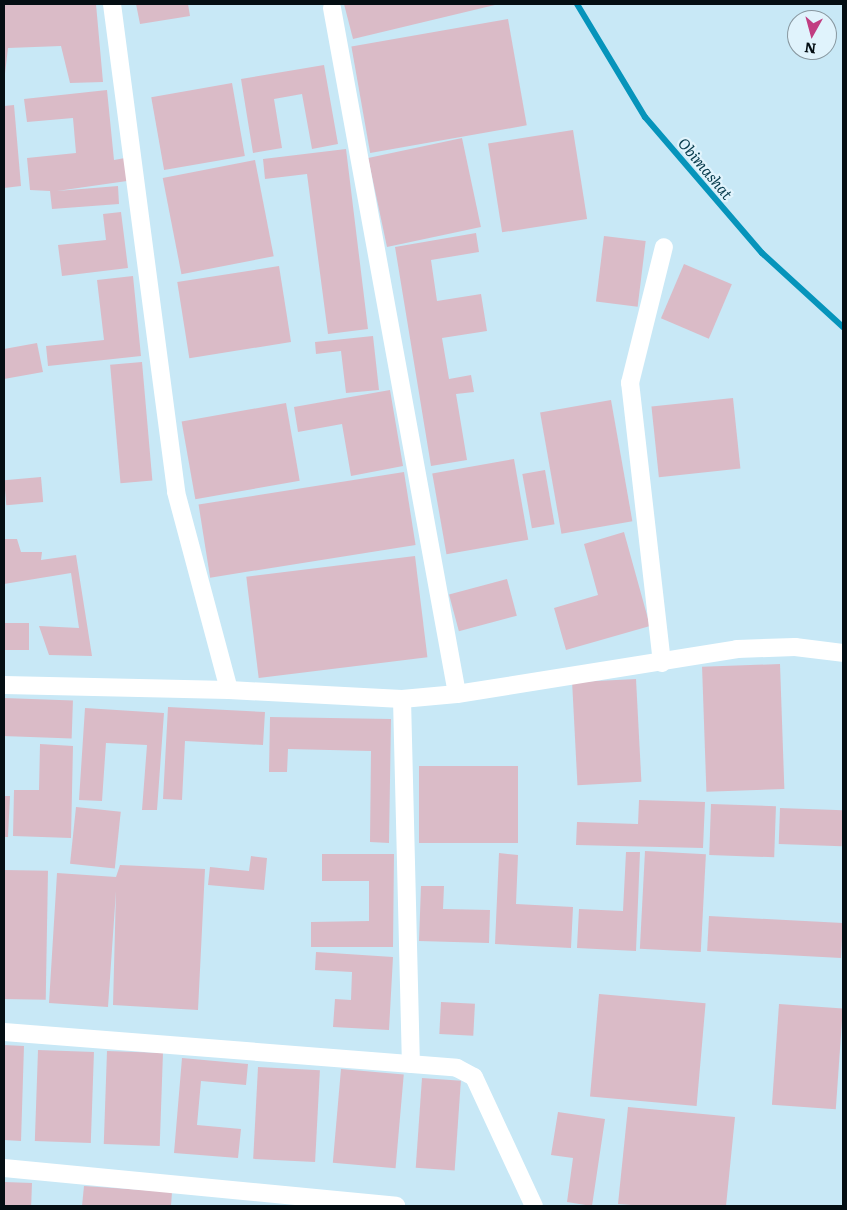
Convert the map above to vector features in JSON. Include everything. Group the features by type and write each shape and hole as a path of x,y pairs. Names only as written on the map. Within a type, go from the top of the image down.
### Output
{"street":[{"path":"112,4 176,492 229,690"},
{"path":"332,8 456,694"},
{"path":"662,662 630,383 664,247"},
{"path":"4,685 229,690 402,699 456,694 736,649 795,646 843,653"},
{"path":"402,699 411,1064"},
{"path":"4,1032 457,1068 474,1077 534,1206"},
{"path":"4,1168 396,1206"}],"building":[{"path":"4,4 96,4 103,82 70,83 61,46 8,48 4,82"},
{"path":"136,4 188,4 190,16 140,24"},
{"path":"344,4 499,4 353,39"},
{"path":"508,19 527,125 370,153 351,47"},
{"path":"324,65 338,144 312,149 302,94 274,99 282,148 253,153 241,79"},
{"path":"232,83 245,156 164,170 151,97"},
{"path":"107,90 114,160 125,158 127,181 57,191 118,186 119,204 52,209 50,191 30,190 27,158 76,153 73,118 27,122 24,99"},
{"path":"14,105 21,186 4,188 4,106"},
{"path":"573,130 587,219 502,232 488,143"},
{"path":"462,138 481,227 387,247 368,158"},
{"path":"346,149 368,329 328,334 307,174 265,179 263,159"},
{"path":"255,160 274,256 181,274 163,178"},
{"path":"121,212 128,268 62,276 58,245 106,240 103,214"},
{"path":"476,233 479,252 431,260 437,301 481,294 487,331 442,338 449,379 471,375 474,392 456,394 467,460 431,466 395,247"},
{"path":"604,236 646,241 638,307 596,302"},
{"path":"684,264 732,284 709,339 661,318"},
{"path":"279,266 291,342 189,358 177,282"},
{"path":"133,276 141,356 48,366 46,346 104,340 97,280"},
{"path":"373,336 379,390 346,393 341,351 316,354 315,342"},
{"path":"37,343 43,372 4,379 4,349"},
{"path":"142,362 152,481 120,483 110,365"},
{"path":"390,390 403,466 351,476 342,424 298,432 294,407"},
{"path":"733,398 740,469 659,477 651,407"},
{"path":"611,400 632,521 561,534 540,413"},
{"path":"286,403 300,481 195,499 182,421"},
{"path":"514,459 528,540 447,554 432,473"},
{"path":"545,470 555,524 532,528 522,474"},
{"path":"404,472 416,545 210,578 199,505"},
{"path":"41,477 43,502 6,505 4,480"},
{"path":"624,532 650,626 566,650 554,608 598,595 584,544"},
{"path":"4,539 17,539 21,552 42,552 41,560 76,555 92,656 49,655 39,626 79,628 71,573 4,584"},
{"path":"415,556 427,657 259,678 246,577"},
{"path":"507,579 517,616 459,631 449,595"},
{"path":"4,623 29,623 29,650 4,650"},
{"path":"780,664 784,789 706,792 702,667"},
{"path":"636,679 641,782 577,785 572,682"},
{"path":"4,698 73,700 72,738 4,736"},
{"path":"168,707 265,712 263,745 185,741 182,800 163,799"},
{"path":"85,708 164,713 157,810 142,810 147,745 106,743 102,801 79,800"},
{"path":"270,717 391,719 389,843 370,842 371,751 288,749 287,772 269,772"},
{"path":"40,744 73,746 71,838 13,836 14,790 39,790"},
{"path":"419,766 518,766 518,843 419,843"},
{"path":"4,796 10,796 8,837 4,837"},
{"path":"639,800 705,802 703,848 576,845 577,822 638,824"},
{"path":"711,804 776,806 774,857 709,855"},
{"path":"76,807 121,812 115,868 70,864"},
{"path":"780,808 843,810 842,846 779,844"},
{"path":"645,851 706,854 701,952 640,949"},
{"path":"626,852 640,852 636,951 577,948 579,909 623,911"},
{"path":"499,853 518,855 516,904 573,907 571,948 495,944"},
{"path":"322,854 394,854 393,947 311,947 311,922 369,921 369,881 322,881"},
{"path":"251,856 267,858 264,890 208,885 210,867 249,871"},
{"path":"120,865 205,869 198,1010 113,1005 116,891 108,1007 49,1003 57,873 116,877"},
{"path":"4,870 48,871 46,1000 4,999"},
{"path":"421,886 444,886 443,909 490,910 489,943 419,941"},
{"path":"709,916 843,923 841,958 707,951"},
{"path":"316,952 393,957 389,1030 333,1027 335,999 351,1000 352,972 315,970"},
{"path":"599,994 706,1003 697,1106 590,1097"},
{"path":"441,1002 475,1004 473,1036 439,1034"},
{"path":"779,1004 843,1008 836,1109 772,1105"},
{"path":"4,1045 24,1046 21,1141 4,1140"},
{"path":"38,1050 94,1052 91,1143 35,1141"},
{"path":"107,1051 163,1053 160,1146 104,1144"},
{"path":"182,1058 248,1064 246,1085 201,1081 197,1125 241,1129 238,1158 174,1153"},
{"path":"258,1067 320,1070 315,1162 253,1159"},
{"path":"341,1069 404,1074 396,1168 333,1163"},
{"path":"422,1078 461,1081 455,1171 416,1168"},
{"path":"628,1107 735,1117 726,1206 644,1206 618,1204"},
{"path":"558,1112 605,1119 592,1206 567,1202 573,1158 551,1155"},
{"path":"4,1182 32,1183 31,1206 4,1206"},
{"path":"84,1186 172,1192 171,1206 82,1206"}],"waterway":[{"name":"Obimashat","path":"577,4 645,117 762,253 843,327"}]}
